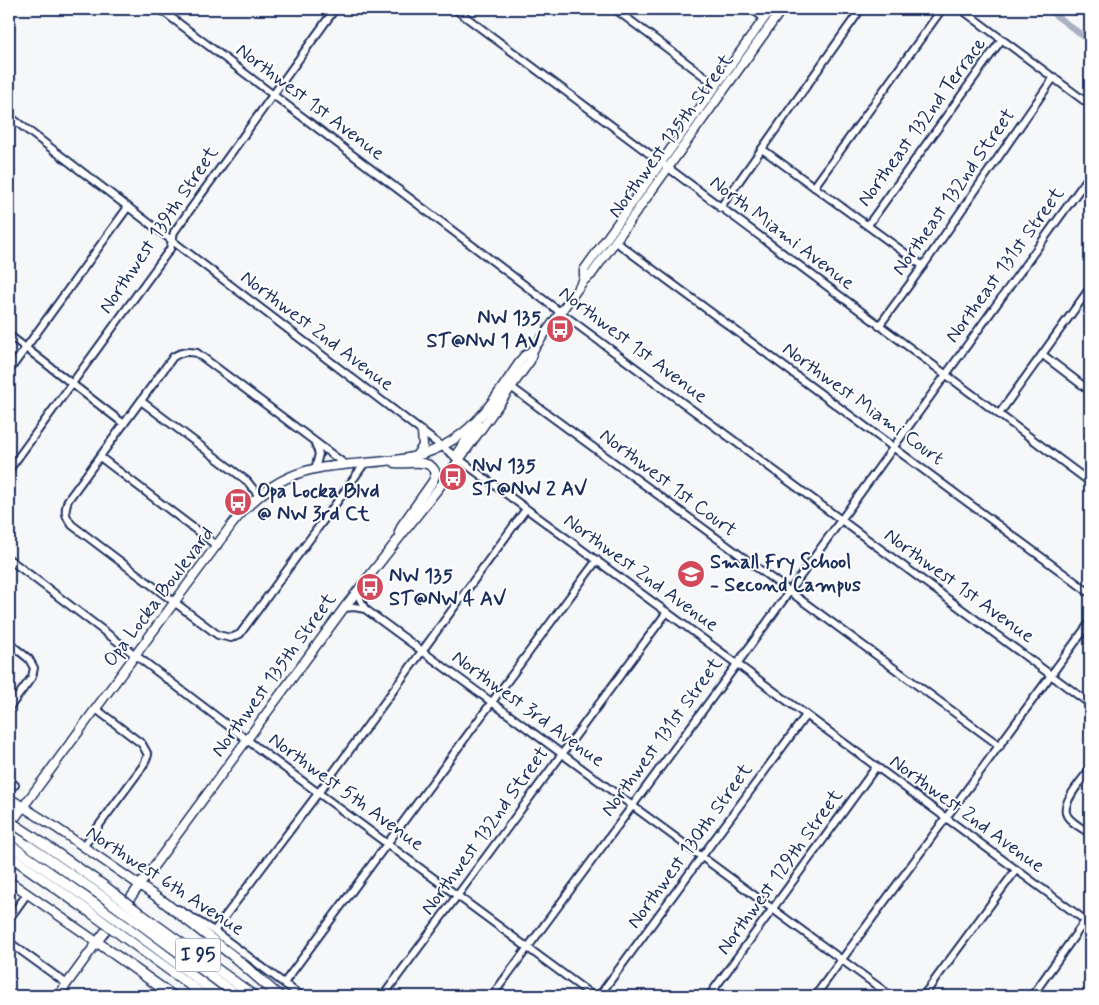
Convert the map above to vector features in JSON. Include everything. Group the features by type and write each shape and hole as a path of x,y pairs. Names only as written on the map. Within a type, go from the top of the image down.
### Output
{"highway":[{"name":"I 95","path":"9,821 29,840 254,996"},
{"path":"9,832 29,840"},
{"path":"9,844 14,855"},
{"name":"I 95","path":"14,855 127,933 205,996"},
{"path":"164,902 233,956 279,996"},
{"path":"139,917 238,996"},
{"path":"127,933 220,996"},
{"path":"97,942 173,996"}],"main road":[{"name":"Northwest 135th Street","path":"584,280 584,270 771,9"},
{"name":"Northwest 135th Street","path":"58,996 344,608 511,387 530,361 533,350 560,312 616,242 782,9"},
{"path":"616,242 614,236 628,216 629,207"},
{"name":"Northwest 135th Street","path":"442,446 459,436 480,416 524,356 533,350"},
{"path":"458,457 480,416"},
{"path":"415,457 423,446 422,432"},
{"name":"Opa Locka Boulevard","path":"9,826 243,511 259,496 285,479 315,469 387,462 415,457 442,446"},
{"path":"387,462 403,464 426,463 432,466 436,474 402,525 394,543"},
{"name":"Northwest 6th Avenue","path":"9,798 164,902"},
{"path":"9,881 97,942"},
{"path":"9,993 13,996"}],"street":[{"name":"Northwest 1st Avenue","path":"160,9 560,312 1090,704"},
{"name":"Northwest 139th Street","path":"9,470 170,249 174,232 335,9"},
{"name":"North Miami Avenue","path":"454,9 1090,482"},
{"path":"615,9 716,85"},
{"path":"752,9 764,18"},
{"path":"720,208 861,9"},
{"path":"814,187 942,9"},
{"path":"960,9 1090,105"},
{"name":"Northeast 132nd Terrace","path":"868,225 1002,39"},
{"name":"Northeast 132nd Street","path":"878,326 923,266 1054,77"},
{"name":"Northwest 2nd Avenue","path":"9,116 422,432 1088,922"},
{"path":"762,150 923,266"},
{"name":"Northeast 131st Street","path":"945,374 983,326 1090,175"},
{"path":"9,371 128,207"},
{"name":"Northwest Miami Court","path":"616,242 1090,593"},
{"path":"999,414 1090,288"},
{"path":"9,335 124,424"},
{"path":"346,465 197,353 180,352 173,358 141,400 68,500 65,509 66,516 72,526 174,603 218,635 231,638 240,634 364,464"},
{"path":"1043,355 1090,390"},
{"name":"Northwest 131st Street","path":"492,996 737,664 945,374"},
{"name":"Northwest 1st Court","path":"511,387 1000,746"},
{"path":"141,400 247,481 259,496"},
{"path":"314,442 319,454 315,469"},
{"path":"100,457 217,546"},
{"path":"214,931 319,792 526,509"},
{"name":"Northwest 5th Avenue","path":"9,559 247,740 593,996"},
{"path":"284,983 597,560"},
{"path":"358,590 365,609"},
{"path":"344,608 365,609"},
{"name":"Northwest 3rd Avenue","path":"365,609 891,996"},
{"name":"Northwest 132nd Street","path":"383,996 667,612"},
{"path":"815,996 1090,622"},
{"path":"9,643 33,664 34,671 32,677 9,708"},
{"path":"82,847 147,758 147,752 142,744 96,709"},
{"name":"Northwest 130th Street","path":"599,996 806,716"},
{"name":"Northwest 129th Street","path":"709,996 876,767"},
{"path":"1090,769 1067,800 1065,810 1068,817 1090,834"},
{"path":"9,780 16,785"},
{"path":"923,996 1016,870"},
{"path":"9,918 28,894"},
{"name":"Northwest 6th Avenue","path":"164,902 214,931 301,996"},
{"path":"1032,996 1088,922"},
{"path":"9,942 67,984"}],"waterway":[{"path":"1047,9 1090,41"}],"place":[{"name":"NW 135 ST@NW 1 AV","path":"560,329"},
{"name":"NW 135 ST@NW 2 AV","path":"453,477"},
{"name":"Opa Locka Blvd @ NW 3rd Ct","path":"238,502"},
{"name":"Small Fry School - Second Campus","path":"691,574"},
{"name":"NW 135 ST@NW 4 AV","path":"370,587"}]}
